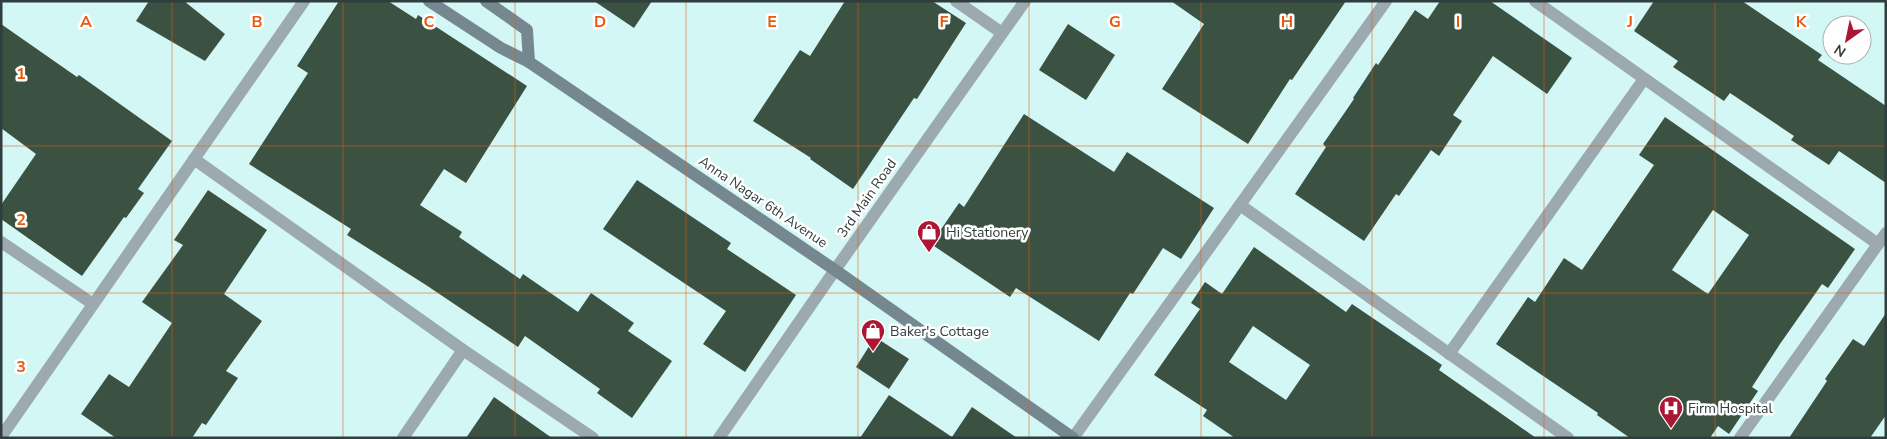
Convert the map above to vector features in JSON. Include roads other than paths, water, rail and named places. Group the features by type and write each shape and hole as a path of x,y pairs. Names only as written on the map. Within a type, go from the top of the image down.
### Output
{"street":[{"path":"1,437 304,1"},
{"name":"Anna Nagar 6th Avenue","path":"429,1 501,48 529,62 835,270 1073,438"},
{"path":"486,1 527,30 529,62"},
{"path":"956,1 1002,34"},
{"name":"3rd Main Road","path":"719,438 1025,1"},
{"path":"1073,438 1386,1"},
{"path":"1535,1 1878,244"},
{"path":"1449,354 1644,79"},
{"path":"194,159 463,350 592,438"},
{"path":"1240,205 1568,438"},
{"path":"1740,438 1886,233"},
{"path":"1,242 93,304"},
{"path":"403,438 463,350"}],"place":[{"name":"Hi Stationery","path":"929,253"},
{"name":"Baker's Cottage","path":"873,352"},
{"name":"Firm Hospital","path":"1671,429"}]}
